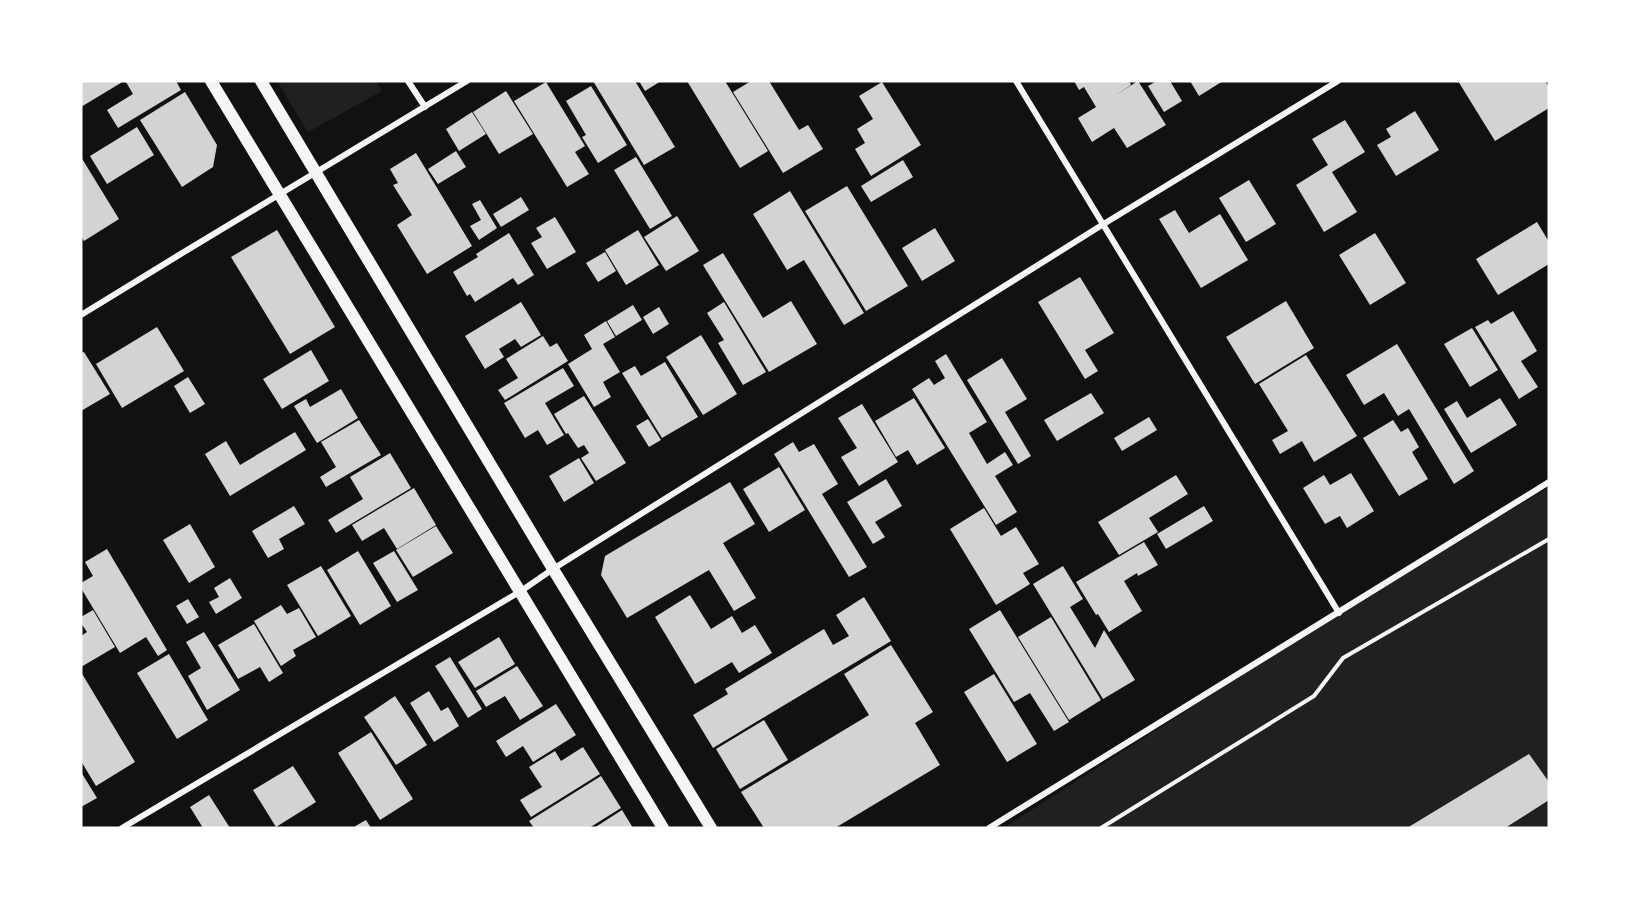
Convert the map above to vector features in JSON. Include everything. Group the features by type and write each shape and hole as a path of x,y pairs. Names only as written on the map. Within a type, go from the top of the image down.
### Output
{"main road":[{"path":"211,81 663,828"},
{"path":"261,81 711,828"}],"street":[{"path":"408,81 425,107"},
{"path":"81,315 467,81"},
{"path":"1016,81 1339,614"},
{"path":"122,828 521,591 1102,225 1338,81"},
{"path":"989,828 1339,614 1549,482"}],"path":[{"path":"1101,828 1314,696 1343,658 1549,539"}],"shaded area":[{"path":"277,81 376,81 382,91 308,132"},
{"path":"1549,487 1549,828 1003,828 1339,613"}],"building":[{"path":"81,81 124,81 81,107"},
{"path":"176,81 181,90 118,128 107,110 133,94 126,82"},
{"path":"593,81 635,81 675,147 644,165"},
{"path":"639,81 661,81 645,91"},
{"path":"687,81 725,81 768,151 740,168"},
{"path":"751,81 769,81 799,130 808,125 823,149 783,173 733,92"},
{"path":"1074,81 1129,81 1131,85 1114,96 1138,81 1166,125 1127,148 1114,128 1092,142 1078,118 1096,107 1084,87 1079,90"},
{"path":"1157,81 1170,81 1182,101 1164,112 1148,86"},
{"path":"1190,81 1223,81 1199,96"},
{"path":"1458,81 1545,81 1549,87 1549,108 1495,141"},
{"path":"546,82 585,146 575,152 589,174 567,187 514,101"},
{"path":"882,82 921,145 871,176 855,149 865,143 857,129 873,119 859,96"},
{"path":"591,86 627,145 598,163 582,137 586,135 566,101"},
{"path":"506,91 533,134 499,154 473,112"},
{"path":"185,92 217,145 213,167 182,187 140,120"},
{"path":"1415,111 1439,150 1396,176 1377,145 1391,137 1386,129"},
{"path":"472,112 486,134 459,151 446,129"},
{"path":"1345,120 1365,152 1332,172 1357,212 1324,232 1296,185 1328,165 1312,139"},
{"path":"137,127 154,155 107,184 90,156"},
{"path":"456,151 466,167 438,184 428,169"},
{"path":"416,153 472,246 427,274 397,225 412,215 393,185 398,183 390,169"},
{"path":"81,157 119,219 84,241 81,236"},
{"path":"636,157 672,216 650,229 614,170"},
{"path":"903,160 913,177 871,202 861,186"},
{"path":"1249,180 1276,224 1246,242 1219,198"},
{"path":"847,186 908,286 866,311 805,211"},
{"path":"790,191 864,313 844,325 804,260 787,270 753,214"},
{"path":"521,197 529,210 501,227 493,214"},
{"path":"480,200 497,228 479,240 470,226 481,220 472,204"},
{"path":"1175,210 1189,233 1220,214 1248,260 1201,288 1159,219"},
{"path":"677,216 699,251 666,271 644,237"},
{"path":"555,217 576,252 547,269 531,243 542,237 536,228"},
{"path":"1537,222 1549,242 1549,264 1498,295 1476,259"},
{"path":"935,228 955,261 922,281 902,248"},
{"path":"277,230 335,327 290,354 231,257"},
{"path":"638,230 659,265 626,285 605,250"},
{"path":"509,233 534,275 518,285 513,278 475,302 470,294 467,296 453,272 478,257 476,254"},
{"path":"1375,233 1406,283 1370,305 1339,255"},
{"path":"605,252 616,271 598,282 586,263"},
{"path":"723,253 763,318 791,301 817,344 769,372 703,265"},
{"path":"1080,277 1114,333 1085,350 1098,371 1085,379 1038,302"},
{"path":"1286,301 1314,348 1255,384 1226,337"},
{"path":"521,302 541,335 521,347 515,339 499,349 504,357 485,369 465,336"},
{"path":"724,302 766,372 743,385 718,343 724,340 707,313"},
{"path":"633,305 642,320 616,336 607,321"},
{"path":"659,307 669,324 653,334 643,317"},
{"path":"1513,311 1537,351 1521,361 1538,387 1519,399 1475,327 1488,320 1491,324"},
{"path":"606,321 615,337 603,344 620,372 603,382 611,397 594,407 568,364 592,349 584,335"},
{"path":"157,327 184,371 122,408 96,364"},
{"path":"1472,328 1498,370 1470,387 1444,344"},
{"path":"701,335 737,394 703,415 666,357"},
{"path":"543,336 550,347 557,343 568,361 505,400 498,390 518,378 506,359"},
{"path":"1397,344 1474,471 1454,484 1409,409 1398,416 1384,393 1364,405 1346,375"},
{"path":"311,350 329,381 282,409 263,379"},
{"path":"84,352 110,394 81,411 81,353"},
{"path":"946,354 987,422 969,433 987,464 1005,452 1013,465 995,476 1017,512 996,525 912,389 929,378 934,385 945,378 935,361"},
{"path":"1306,355 1357,436 1314,462 1302,441 1280,454 1272,440 1288,431 1259,384"},
{"path":"1002,358 1027,399 1005,412 1031,456 1018,464 967,380"},
{"path":"665,362 698,417 662,438 622,373 635,366 641,376"},
{"path":"563,368 574,386 545,403 564,435 547,445 538,430 525,438 504,403"},
{"path":"188,377 205,404 190,413 174,386"},
{"path":"341,389 358,418 317,443 294,406 306,399 310,407"},
{"path":"1091,393 1104,413 1057,441 1044,420"},
{"path":"584,396 626,463 596,481 581,458 589,453 584,445 578,448 554,414"},
{"path":"914,398 945,448 917,465 908,450 896,457 875,421"},
{"path":"1500,398 1517,425 1471,453 1444,409 1457,401 1467,418"},
{"path":"862,404 898,462 859,486 841,457 857,448 838,418"},
{"path":"1149,417 1157,430 1122,451 1114,438"},
{"path":"648,419 661,440 649,447 636,426"},
{"path":"359,420 381,455 326,487 320,477 336,467 321,442"},
{"path":"1393,420 1401,432 1408,428 1419,447 1412,452 1428,479 1399,496 1363,438"},
{"path":"295,432 306,450 230,496 205,454 226,441 240,465"},
{"path":"793,442 799,452 814,444 838,484 822,494 867,567 849,577 774,454"},
{"path":"390,453 411,488 336,533 328,520 363,499 350,477"},
{"path":"579,458 594,483 564,502 549,476"},
{"path":"779,467 805,510 769,532 743,489"},
{"path":"1351,473 1374,511 1347,528 1340,516 1325,524 1303,488 1324,475 1330,485"},
{"path":"1176,475 1188,494 1149,518 1158,532 1119,555 1098,522"},
{"path":"886,479 902,506 875,522 885,537 873,544 847,502"},
{"path":"730,482 755,524 723,543 756,598 734,611 709,570 627,618 601,575 605,556"},
{"path":"414,488 436,525 397,549 384,528 362,541 352,525"},
{"path":"294,506 305,524 279,539 284,549 268,558 252,531"},
{"path":"1204,506 1213,521 1166,549 1157,534"},
{"path":"984,508 1001,536 1016,527 1039,564 1023,573 1030,584 996,605 950,529"},
{"path":"190,524 215,567 189,583 163,540"},
{"path":"436,526 453,553 413,577 396,550"},
{"path":"1144,542 1158,565 1124,581 1142,611 1109,632 1076,582"},
{"path":"107,549 167,650 158,656 146,637 120,653 81,588 81,583 93,576 85,562"},
{"path":"358,551 391,606 360,625 327,570"},
{"path":"394,551 418,590 397,602 373,563"},
{"path":"321,566 351,616 318,636 287,585"},
{"path":"1063,566 1083,599 1070,607 1095,648 1104,630 1135,680 1103,699 1033,584"},
{"path":"230,578 242,598 216,614 209,602 219,597 214,588"},
{"path":"690,595 711,629 732,616 742,633 755,625 772,653 739,673 732,662 695,684 655,617"},
{"path":"864,597 891,641 713,748 693,715 728,694 725,689 824,629 833,645 849,636 836,615"},
{"path":"188,599 199,617 187,624 176,606"},
{"path":"281,605 287,614 299,608 316,637 293,650 296,656 281,666 254,621"},
{"path":"93,610 115,647 81,667 81,636 87,632 81,623 81,617"},
{"path":"1000,610 1069,722 1054,731 1030,693 1014,702 969,629"},
{"path":"1051,617 1101,700 1069,720 1018,637"},
{"path":"254,624 283,673 269,682 260,667 238,679 218,645"},
{"path":"204,632 240,690 207,710 188,676 201,668 186,642"},
{"path":"499,637 515,664 475,688 458,662"},
{"path":"891,645 933,712 915,723 940,765 835,828 764,828 741,792 869,715 844,674"},
{"path":"169,654 208,720 177,739 137,673"},
{"path":"450,657 482,709 468,718 435,666"},
{"path":"517,666 543,706 520,720 505,696 486,707 476,691"},
{"path":"81,672 135,762 96,786 81,761"},
{"path":"994,674 1037,744 1007,762 964,692"},
{"path":"429,691 441,711 448,707 459,726 434,742 410,703"},
{"path":"395,696 427,745 396,765 364,717"},
{"path":"556,704 576,735 533,762 523,746 506,757 496,741"},
{"path":"764,720 788,760 740,789 716,749"},
{"path":"371,732 413,799 380,820 338,753"},
{"path":"583,747 600,774 531,817 520,800 542,787 529,767 555,751 561,761"},
{"path":"1529,754 1549,782 1549,800 1505,828 1407,828"},
{"path":"293,766 316,802 276,827 253,790"},
{"path":"81,772 97,798 81,807"},
{"path":"601,776 621,808 589,828 534,828 529,821"},
{"path":"209,795 230,828 203,828 190,807"},
{"path":"622,810 633,828 594,828"},
{"path":"366,820 371,828 352,828"}]}
